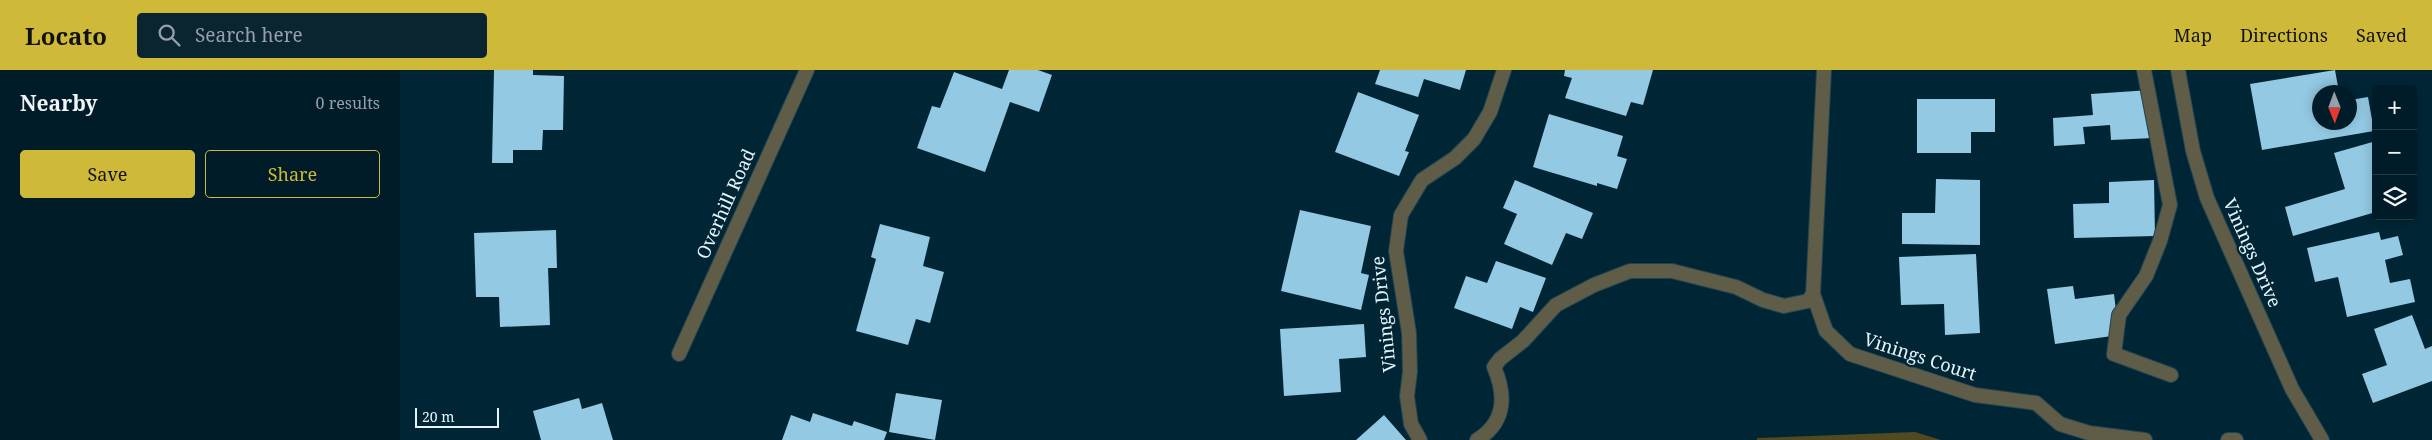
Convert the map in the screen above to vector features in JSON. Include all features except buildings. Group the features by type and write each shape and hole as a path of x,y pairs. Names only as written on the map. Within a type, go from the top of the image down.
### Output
{"street":[{"name":"Overhill Road","path":"679,354 807,70"},
{"name":"Vinings Drive","path":"1420,440 1411,424 1407,396 1410,372 1409,333 1396,251 1401,215 1422,180 1455,158 1474,139 1490,112 1504,70"},
{"name":"Vinings Court","path":"1824,70 1813,294 1826,331 1850,354 1975,395 2036,403 2060,424 2089,432 2145,440"},
{"path":"2144,70 2170,205 2160,240 2146,276 2119,315 2114,354 2170,374"},
{"name":"Vinings Drive","path":"2178,70 2193,151 2207,198 2292,389 2322,440"},
{"path":"1477,440 1492,428 1501,412 1502,386 1494,367 1497,363 1522,341 1556,305 1594,286 1630,271 1672,271 1736,287 1763,300 1784,306 1808,301 1813,294"},
{"path":"2228,440 2236,440"}],"shaded area":[{"path":"1915,432 1941,440 1757,440 1757,438"}]}
